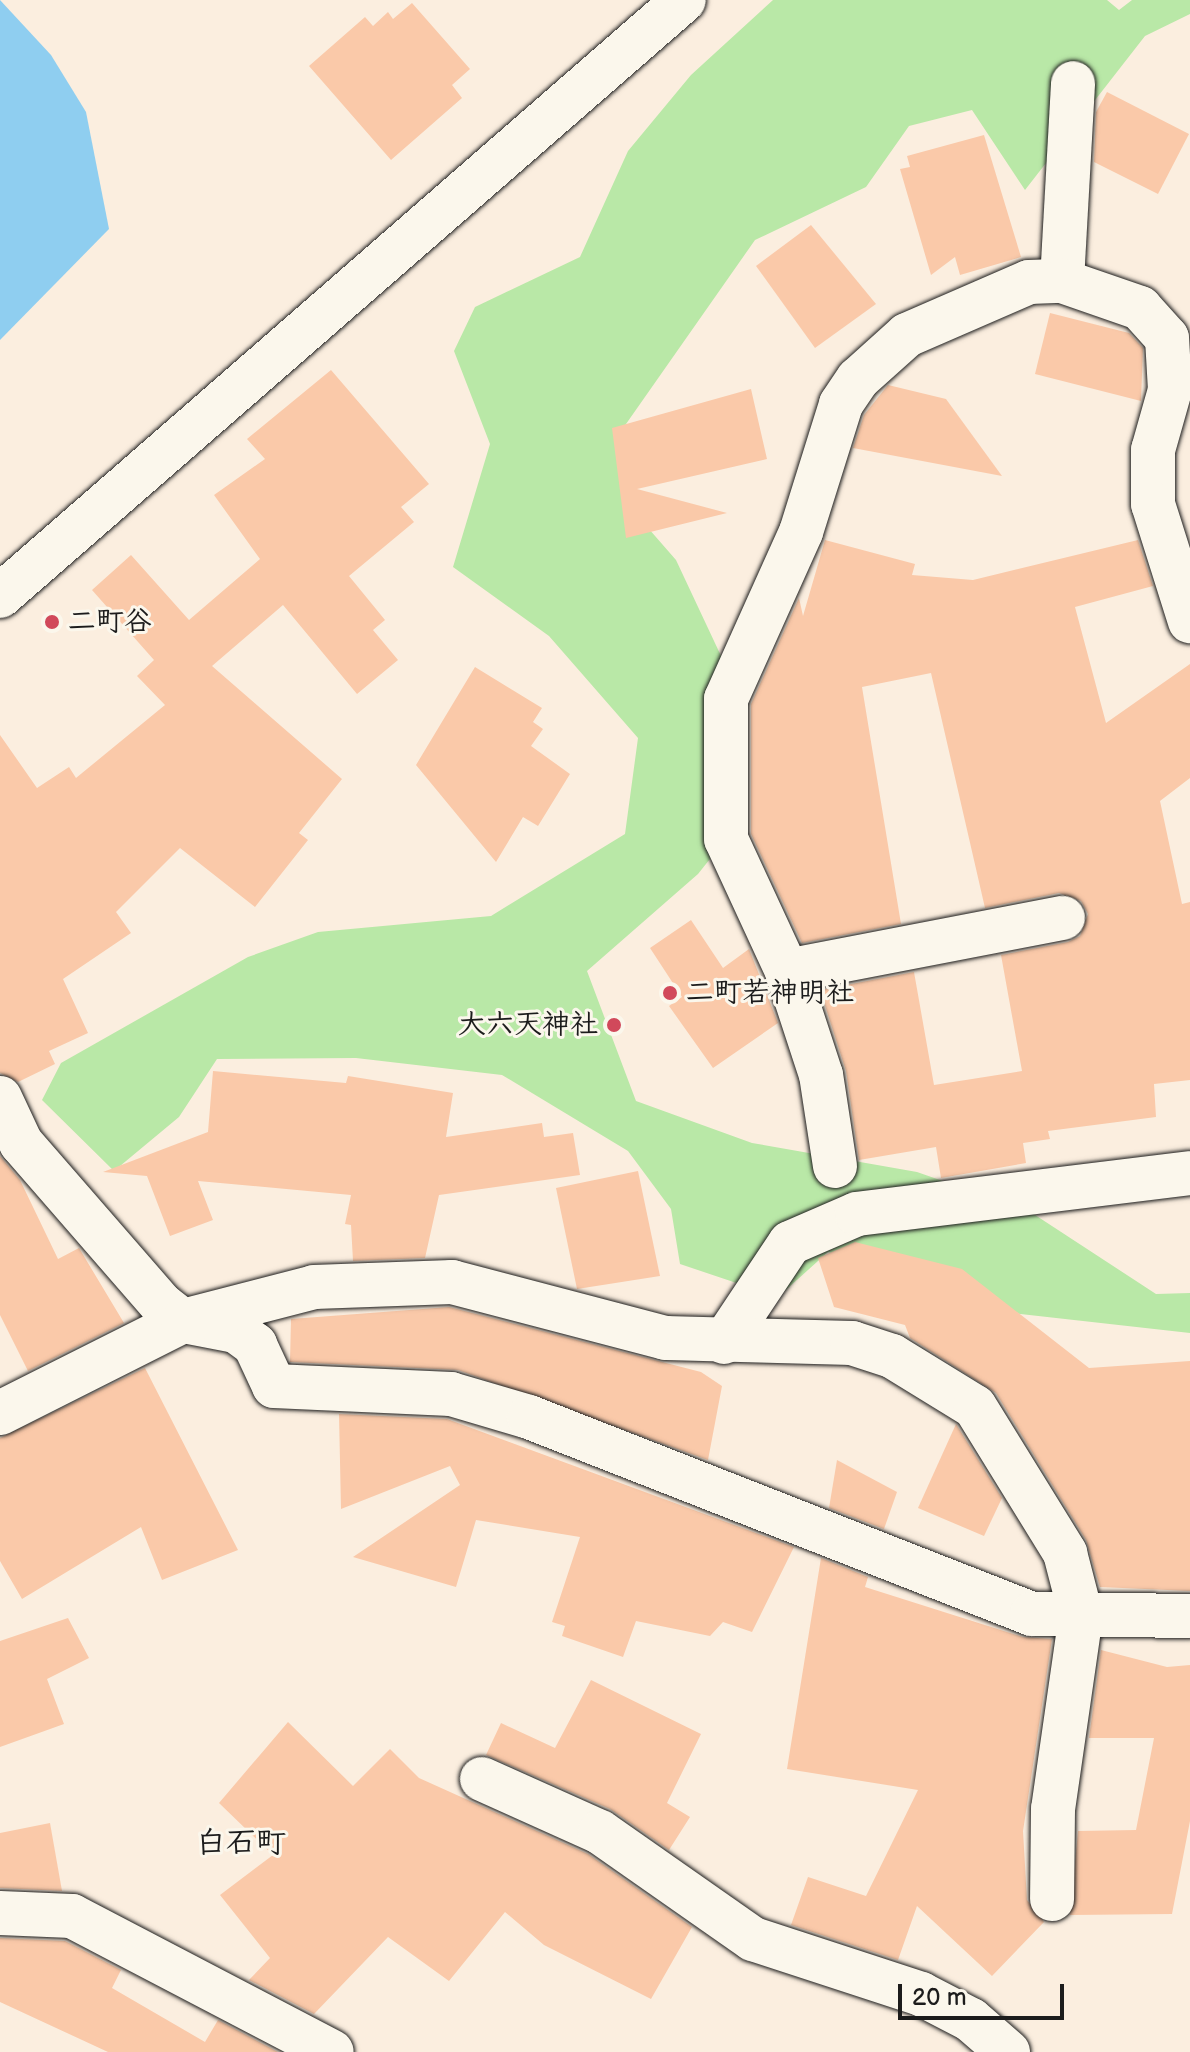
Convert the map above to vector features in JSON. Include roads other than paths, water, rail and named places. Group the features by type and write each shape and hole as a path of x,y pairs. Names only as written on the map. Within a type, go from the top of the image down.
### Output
{"street":[{"path":"0,596 684,0"},
{"path":"1062,281 1073,83"},
{"path":"835,1166 821,1075 787,971 726,839 726,699 801,532 841,404 907,335 989,294 1062,281 1140,308 1167,338 1170,390 1153,450 1153,504 1190,621"},
{"path":"787,971 1063,918"},
{"path":"0,1098 21,1143 183,1321 236,1331 255,1345 274,1386 451,1394 529,1417 1032,1614 1190,1616"},
{"path":"724,1342 790,1243 857,1214 1190,1173"},
{"path":"0,1413 183,1321 314,1287 452,1282 665,1338 724,1342 852,1343 892,1356 975,1407 1065,1553 1081,1615 1053,1809 1052,1899"},
{"path":"482,1779 600,1832 753,1939 921,1994 971,2020 1008,2052"},
{"path":"0,1913 72,1916 332,2052"}],"water":[{"path":"0,0 51,55 86,112 109,229 0,340"}],"place":[{"name":"二町谷","path":"52,622"},
{"name":"二町若神明社","path":"670,993"},
{"name":"大六天神社","path":"614,1025"}],"district":[{"name":"白石町","path":"241,1843"}]}
